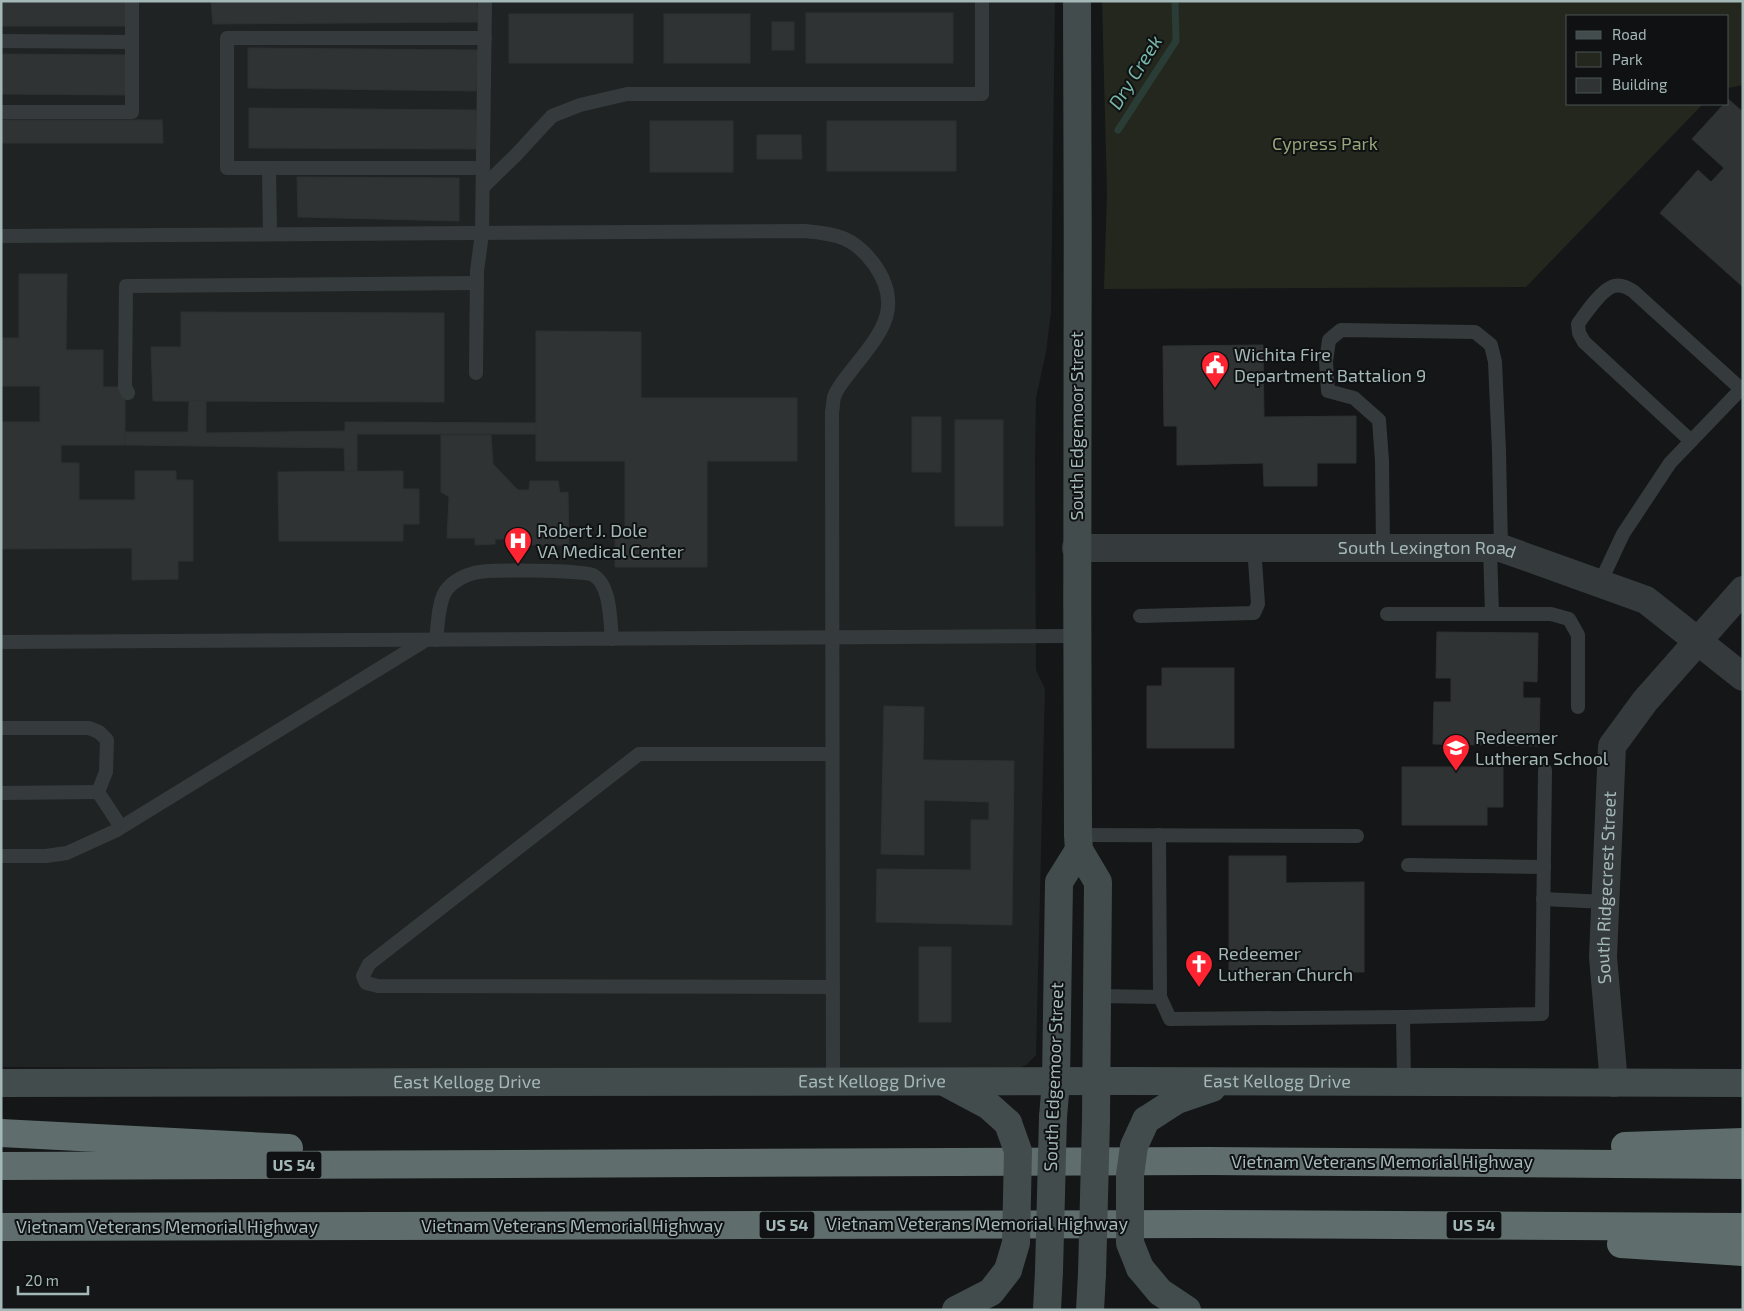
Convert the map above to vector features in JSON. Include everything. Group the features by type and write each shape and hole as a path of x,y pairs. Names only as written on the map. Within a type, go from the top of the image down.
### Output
{"highway":[{"path":"1,1133 588,1165"},
{"path":"1209,1162 1743,1142"},
{"name":"Vietnam Veterans Memorial Highway","path":"1,1166 1209,1162 1743,1164"},
{"path":"1204,1224 1574,1240 1743,1252"},
{"name":"Vietnam Veterans Memorial Highway","path":"1,1228 1204,1224 1743,1227"},
{"path":"1,1245 369,1227"}],"main road":[{"name":"South Edgemoor Street","path":"1047,1310 1053,1117 1056,1081 1058,882 1079,843 1076,636 1077,1"},
{"path":"1079,843 1098,882 1096,1120 1090,1310"},
{"path":"942,1081 988,1106 1008,1123 1018,1151 1016,1243 1008,1270 991,1292 956,1310"},
{"name":"East Kellogg Drive","path":"1,1083 1096,1081 1743,1083"},
{"path":"1186,1310 1160,1292 1140,1268 1130,1243 1130,1175 1134,1146 1146,1120 1177,1100 1230,1082"}],"street":[{"name":"South Lexington Road","path":"1076,548 1254,546 1495,548 1646,600 1743,677"},
{"name":"South Ridgecrest Street","path":"1614,1083 1603,957 1612,746 1645,701 1743,590"}],"lane":[{"path":"1,112 132,112 132,1"},
{"path":"476,373 477,271 482,233 485,1"},
{"path":"483,187 552,116 580,105 628,94 982,94 982,1"},
{"path":"483,168 227,168 227,38 485,38"},
{"path":"1,41 132,42"},
{"path":"269,168 270,234"},
{"path":"1,236 805,231 828,233 845,238 864,250 878,270 888,294 888,314 881,331 834,396 832,412 833,1082"},
{"path":"128,393 125,387 126,286 477,283"},
{"path":"1600,583 1623,534 1670,463 1742,388 1633,291 1625,286 1614,286 1605,291 1578,324 1579,333 1584,342 1690,441"},
{"path":"1383,547 1380,420 1354,398 1328,391 1326,362 1330,340 1341,330 1475,332 1490,345 1495,362 1500,451 1492,614"},
{"path":"1140,616 1254,613 1258,604 1254,546"},
{"path":"1,856 46,856 67,853 121,827 431,640 446,589 456,580 475,572 571,570 593,574 603,585 609,601 612,639"},
{"path":"1387,614 1551,614 1569,620 1578,635 1578,707"},
{"path":"1,642 1076,636"},
{"path":"1,728 89,728 99,732 107,740 106,772 98,792"},
{"path":"832,754 639,754 369,964 363,976 366,983 378,986 833,987"},
{"path":"1159,835 1160,997 1170,1019 1542,1014 1544,770"},
{"path":"1,792 98,792"},
{"path":"98,792 121,827"},
{"path":"1079,843 1159,835 1357,836"},
{"path":"1408,865 1544,867"},
{"path":"1543,899 1606,902"},
{"path":"1097,996 1160,997"},
{"path":"1403,1017 1404,1082"}],"shaded area":[{"name":"Robert J. Dole VA Medical Center","path":"1,1 1055,1 1051,312 1046,352 1036,398 1036,670 1045,689 1036,1055 1026,1065 1013,1070 1,1067"}],"green space":[{"name":"Cypress Park","path":"1102,1 1743,1 1743,85 1729,88 1729,15 1566,15 1566,105 1702,105 1526,287 1104,289 1107,193"}],"building":[{"path":"1,1 128,1 129,26 1,26"},
{"path":"211,1 477,1 478,22 213,24"},
{"path":"806,13 953,13 953,63 806,63"},
{"path":"509,14 633,14 633,63 509,63"},
{"path":"664,14 750,14 750,63 664,63"},
{"path":"772,22 794,22 794,50 772,50"},
{"path":"248,48 479,50 476,91 248,88"},
{"path":"1,54 129,55 129,95 1,94"},
{"path":"1729,100 1743,112 1743,287 1660,213 1698,170 1711,182 1724,168 1692,139 1723,105 1729,105"},
{"path":"249,108 476,110 477,149 249,148"},
{"path":"1,120 162,120 163,143 1,143"},
{"path":"650,121 733,121 733,172 650,172"},
{"path":"827,121 956,121 956,171 827,171"},
{"path":"757,135 801,135 802,159 757,159"},
{"path":"297,177 459,178 459,221 298,217"},
{"path":"19,274 67,274 66,350 103,350 103,387 125,387 125,445 61,445 61,463 79,463 79,500 135,500 135,471 176,471 176,480 193,480 193,561 178,561 178,579 132,580 132,548 1,549 1,422 40,422 40,386 1,386 1,338 19,338"},
{"path":"181,312 444,313 444,402 153,401 151,347 181,347"},
{"path":"536,331 641,332 641,398 797,398 797,461 707,461 707,567 615,567 615,537 625,538 625,461 536,461"},
{"path":"1263,345 1264,417 1356,416 1356,463 1317,463 1317,486 1264,486 1263,463 1177,465 1177,426 1164,426 1163,346"},
{"path":"189,401 206,401 206,433 345,431 345,422 536,423 536,434 357,434 357,471 345,471 344,448 125,445 125,432 188,432"},
{"path":"912,417 941,417 941,472 912,472"},
{"path":"955,420 1003,420 1003,526 955,526"},
{"path":"441,435 491,435 493,464 518,490 529,490 530,481 558,481 560,493 568,492 569,545 506,545 504,539 495,539 495,544 475,545 475,538 447,538 449,497 441,492"},
{"path":"403,471 403,489 419,489 419,524 403,524 403,541 279,541 278,472"},
{"path":"1437,632 1538,633 1537,682 1523,681 1523,698 1540,698 1539,746 1433,744 1434,702 1451,702 1451,678 1436,678"},
{"path":"1162,668 1234,668 1234,748 1147,748 1147,686 1162,686"},
{"path":"884,706 924,707 923,760 1014,761 1012,925 876,922 877,869 971,870 971,820 989,820 989,802 924,800 924,855 881,854"},
{"path":"1402,767 1503,767 1503,807 1487,807 1487,825 1402,825"},
{"path":"1229,856 1286,856 1286,883 1364,882 1364,972 1229,973"},
{"path":"919,947 951,947 951,1022 919,1022"}],"waterway":[{"name":"Dry Creek","path":"1118,130 1176,41 1175,1"}],"place":[{"name":"Wichita Fire Department Battalion 9","path":"1215,389"},
{"name":"Robert J. Dole VA Medical Center","path":"518,565"},
{"name":"Redeemer Lutheran School","path":"1456,772"},
{"name":"Redeemer Lutheran Church","path":"1199,988"}]}
